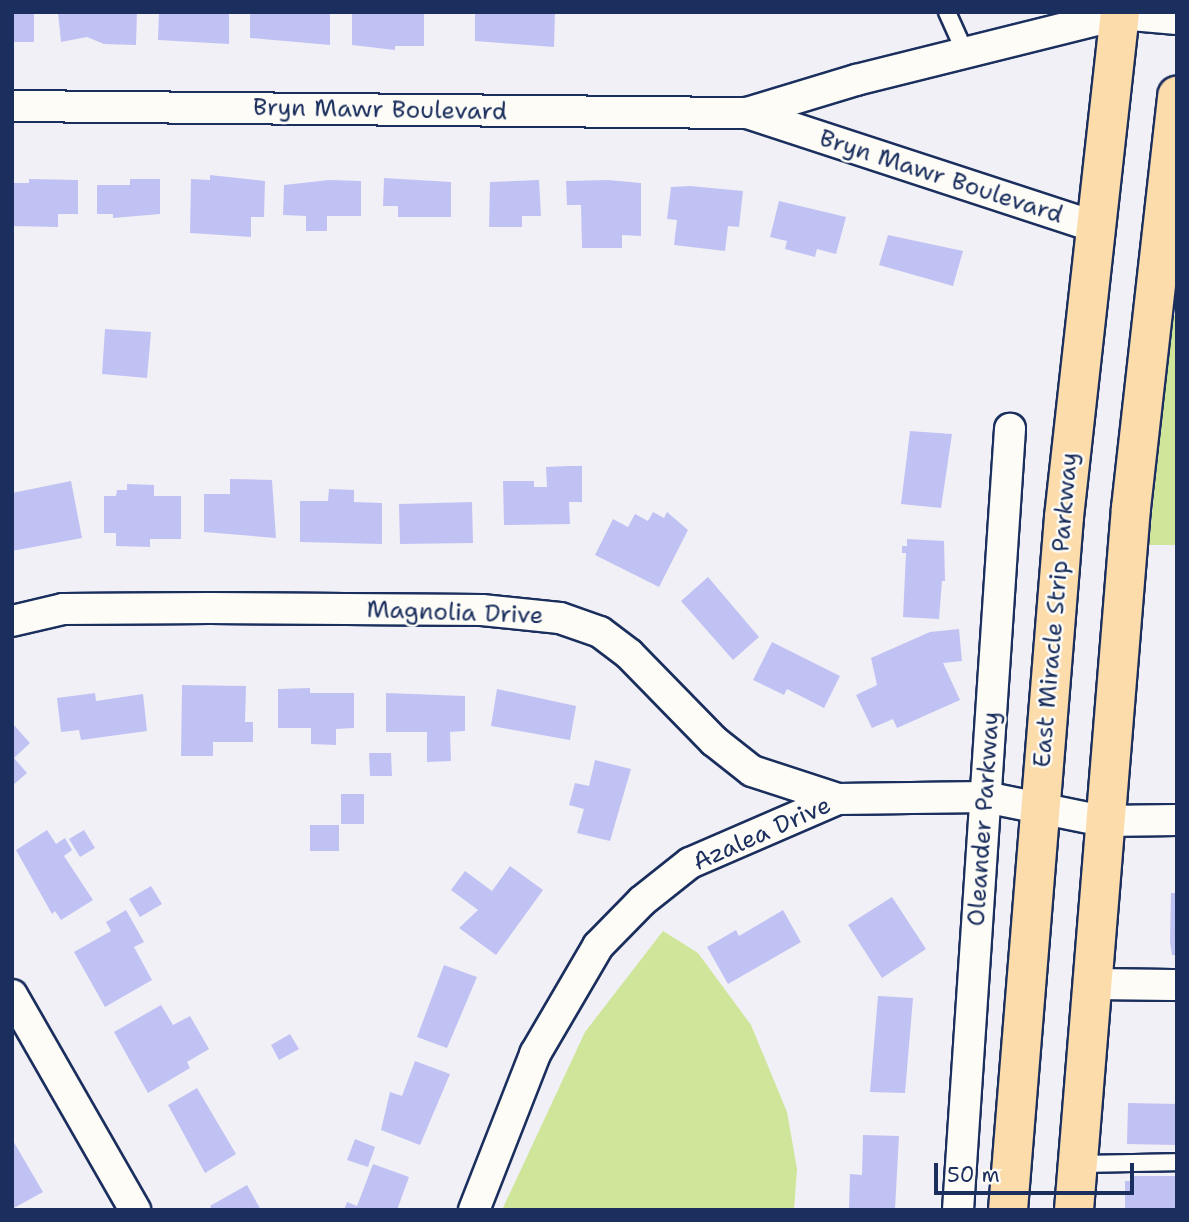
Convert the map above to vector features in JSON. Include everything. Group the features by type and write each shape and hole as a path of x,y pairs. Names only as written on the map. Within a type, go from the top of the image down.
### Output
{"highway":[{"name":"East Miracle Strip Parkway","path":"1008,1210 1038,808 1095,227 1120,13"},
{"path":"1074,1210 1103,821 1172,178 1177,96"}],"street":[{"name":"Bryn Mawr Boulevard","path":"12,106 747,113 965,52 1120,13 1177,19"},
{"name":"Bryn Mawr Boulevard","path":"747,113 1095,227"},
{"name":"Oleander Parkway","path":"958,1210 1010,429"},
{"name":"Magnolia Drive","path":"12,621 63,609 210,608 482,610 560,618 600,632 629,654 714,741 752,771 838,799"},
{"name":"Azalea Drive","path":"474,1210 535,1054 598,946 642,901 690,863 838,799 985,797 1103,821 1177,820"},
{"path":"1091,984 1177,985"},
{"path":"12,995 135,1210"}],"lane":[{"path":"947,12 965,52"},
{"path":"1077,1164 1177,1162"}],"green space":[{"path":"1172,315 1177,315 1177,545 1149,545"},
{"path":"663,931 698,953 751,1025 787,1112 797,1169 794,1210 502,1210 585,1032"}],"building":[{"path":"12,12 34,12 34,42 12,42"},
{"path":"58,12 137,12 136,45 104,44 87,37 61,42"},
{"path":"159,12 229,12 229,44 158,40"},
{"path":"250,12 330,12 330,45 250,38"},
{"path":"352,12 424,12 424,46 395,46 395,50 352,45"},
{"path":"475,12 555,12 554,47 475,41"},
{"path":"210,175 265,181 264,217 251,217 251,237 190,233 191,179 210,180"},
{"path":"384,178 451,182 451,217 398,217 398,206 383,206"},
{"path":"29,179 78,180 78,214 58,214 58,227 12,226 12,183 29,183"},
{"path":"130,179 160,179 160,214 113,218 113,214 97,214 97,185 130,185"},
{"path":"329,180 361,181 361,216 327,216 327,231 306,231 306,216 283,215 284,185"},
{"path":"539,180 541,216 522,216 522,227 489,227 490,182"},
{"path":"608,180 641,183 641,236 622,235 622,248 582,248 581,205 567,205 566,181"},
{"path":"671,187 743,191 739,227 728,226 725,251 674,245 677,220 667,219"},
{"path":"779,201 846,217 836,254 817,249 815,257 785,249 787,241 770,237"},
{"path":"888,235 963,251 953,286 879,265"},
{"path":"105,329 151,332 147,378 102,374"},
{"path":"910,431 952,434 941,508 901,504"},
{"path":"582,466 582,502 569,502 570,524 504,525 503,481 534,481 534,487 547,487 546,467"},
{"path":"230,479 272,480 276,538 204,532 204,494 230,494"},
{"path":"71,481 82,538 12,551 12,493"},
{"path":"127,484 154,485 154,496 181,496 181,539 150,539 150,547 116,546 116,533 104,533 104,496 116,496 117,490 127,490"},
{"path":"329,489 354,490 354,502 382,503 382,544 300,542 300,501 328,501"},
{"path":"472,502 473,543 400,544 399,504"},
{"path":"653,512 664,518 667,512 688,530 659,587 595,555 613,519 628,527 635,514 648,521"},
{"path":"907,539 944,541 945,581 942,581 939,619 903,617 906,553 902,553 902,546 907,546"},
{"path":"708,577 759,637 733,660 681,601"},
{"path":"959,629 962,661 943,663 960,700 897,728 893,719 872,728 856,695 877,685 871,658 930,632"},
{"path":"772,642 840,676 824,708 787,689 784,695 753,680"},
{"path":"182,685 246,686 245,722 253,722 253,742 213,742 213,756 181,756"},
{"path":"310,688 310,693 354,693 354,728 336,729 336,745 311,744 311,728 278,728 278,689"},
{"path":"497,689 576,706 570,740 491,726"},
{"path":"95,693 96,701 143,694 147,731 81,740 79,730 61,732 57,698"},
{"path":"386,693 465,696 465,731 450,732 451,761 427,762 427,732 386,732"},
{"path":"12,723 30,743 14,758 27,773 12,786"},
{"path":"369,753 391,753 392,776 370,776"},
{"path":"595,760 631,769 610,841 577,833 584,809 569,805 575,783 589,786"},
{"path":"341,794 364,794 364,824 341,824"},
{"path":"310,825 339,825 339,851 310,851"},
{"path":"47,830 56,844 65,838 72,850 64,856 93,900 61,920 55,911 52,914 16,850"},
{"path":"84,830 95,848 80,857 69,839"},
{"path":"510,866 543,890 496,955 459,928 478,910 451,890 465,871 492,891"},
{"path":"151,886 162,904 140,917 129,899"},
{"path":"1171,893 1177,893 1177,955 1172,955 1170,942"},
{"path":"892,897 926,949 882,978 848,925"},
{"path":"126,910 144,942 134,947 152,980 105,1007 74,952 111,931 106,922"},
{"path":"783,910 801,942 728,984 707,947 736,930 739,936"},
{"path":"444,965 477,977 447,1048 417,1037"},
{"path":"878,996 913,998 905,1093 870,1092"},
{"path":"161,1005 173,1025 190,1016 209,1049 187,1062 190,1068 148,1093 114,1032"},
{"path":"290,1034 299,1049 279,1060 271,1045"},
{"path":"415,1061 450,1074 420,1145 381,1130 390,1092 402,1096"},
{"path":"197,1088 236,1154 205,1173 168,1105"},
{"path":"1128,1103 1177,1104 1177,1145 1127,1144"},
{"path":"863,1135 899,1136 895,1209 849,1208 850,1174 862,1175"},
{"path":"12,1139 43,1192 12,1209"},
{"path":"355,1139 375,1147 368,1167 347,1160"},
{"path":"373,1164 409,1177 397,1210 344,1210 347,1202 357,1206"},
{"path":"1132,1176 1177,1176 1177,1210 1125,1210 1125,1181 1132,1181"},
{"path":"247,1185 261,1210 212,1210 210,1206"}]}
